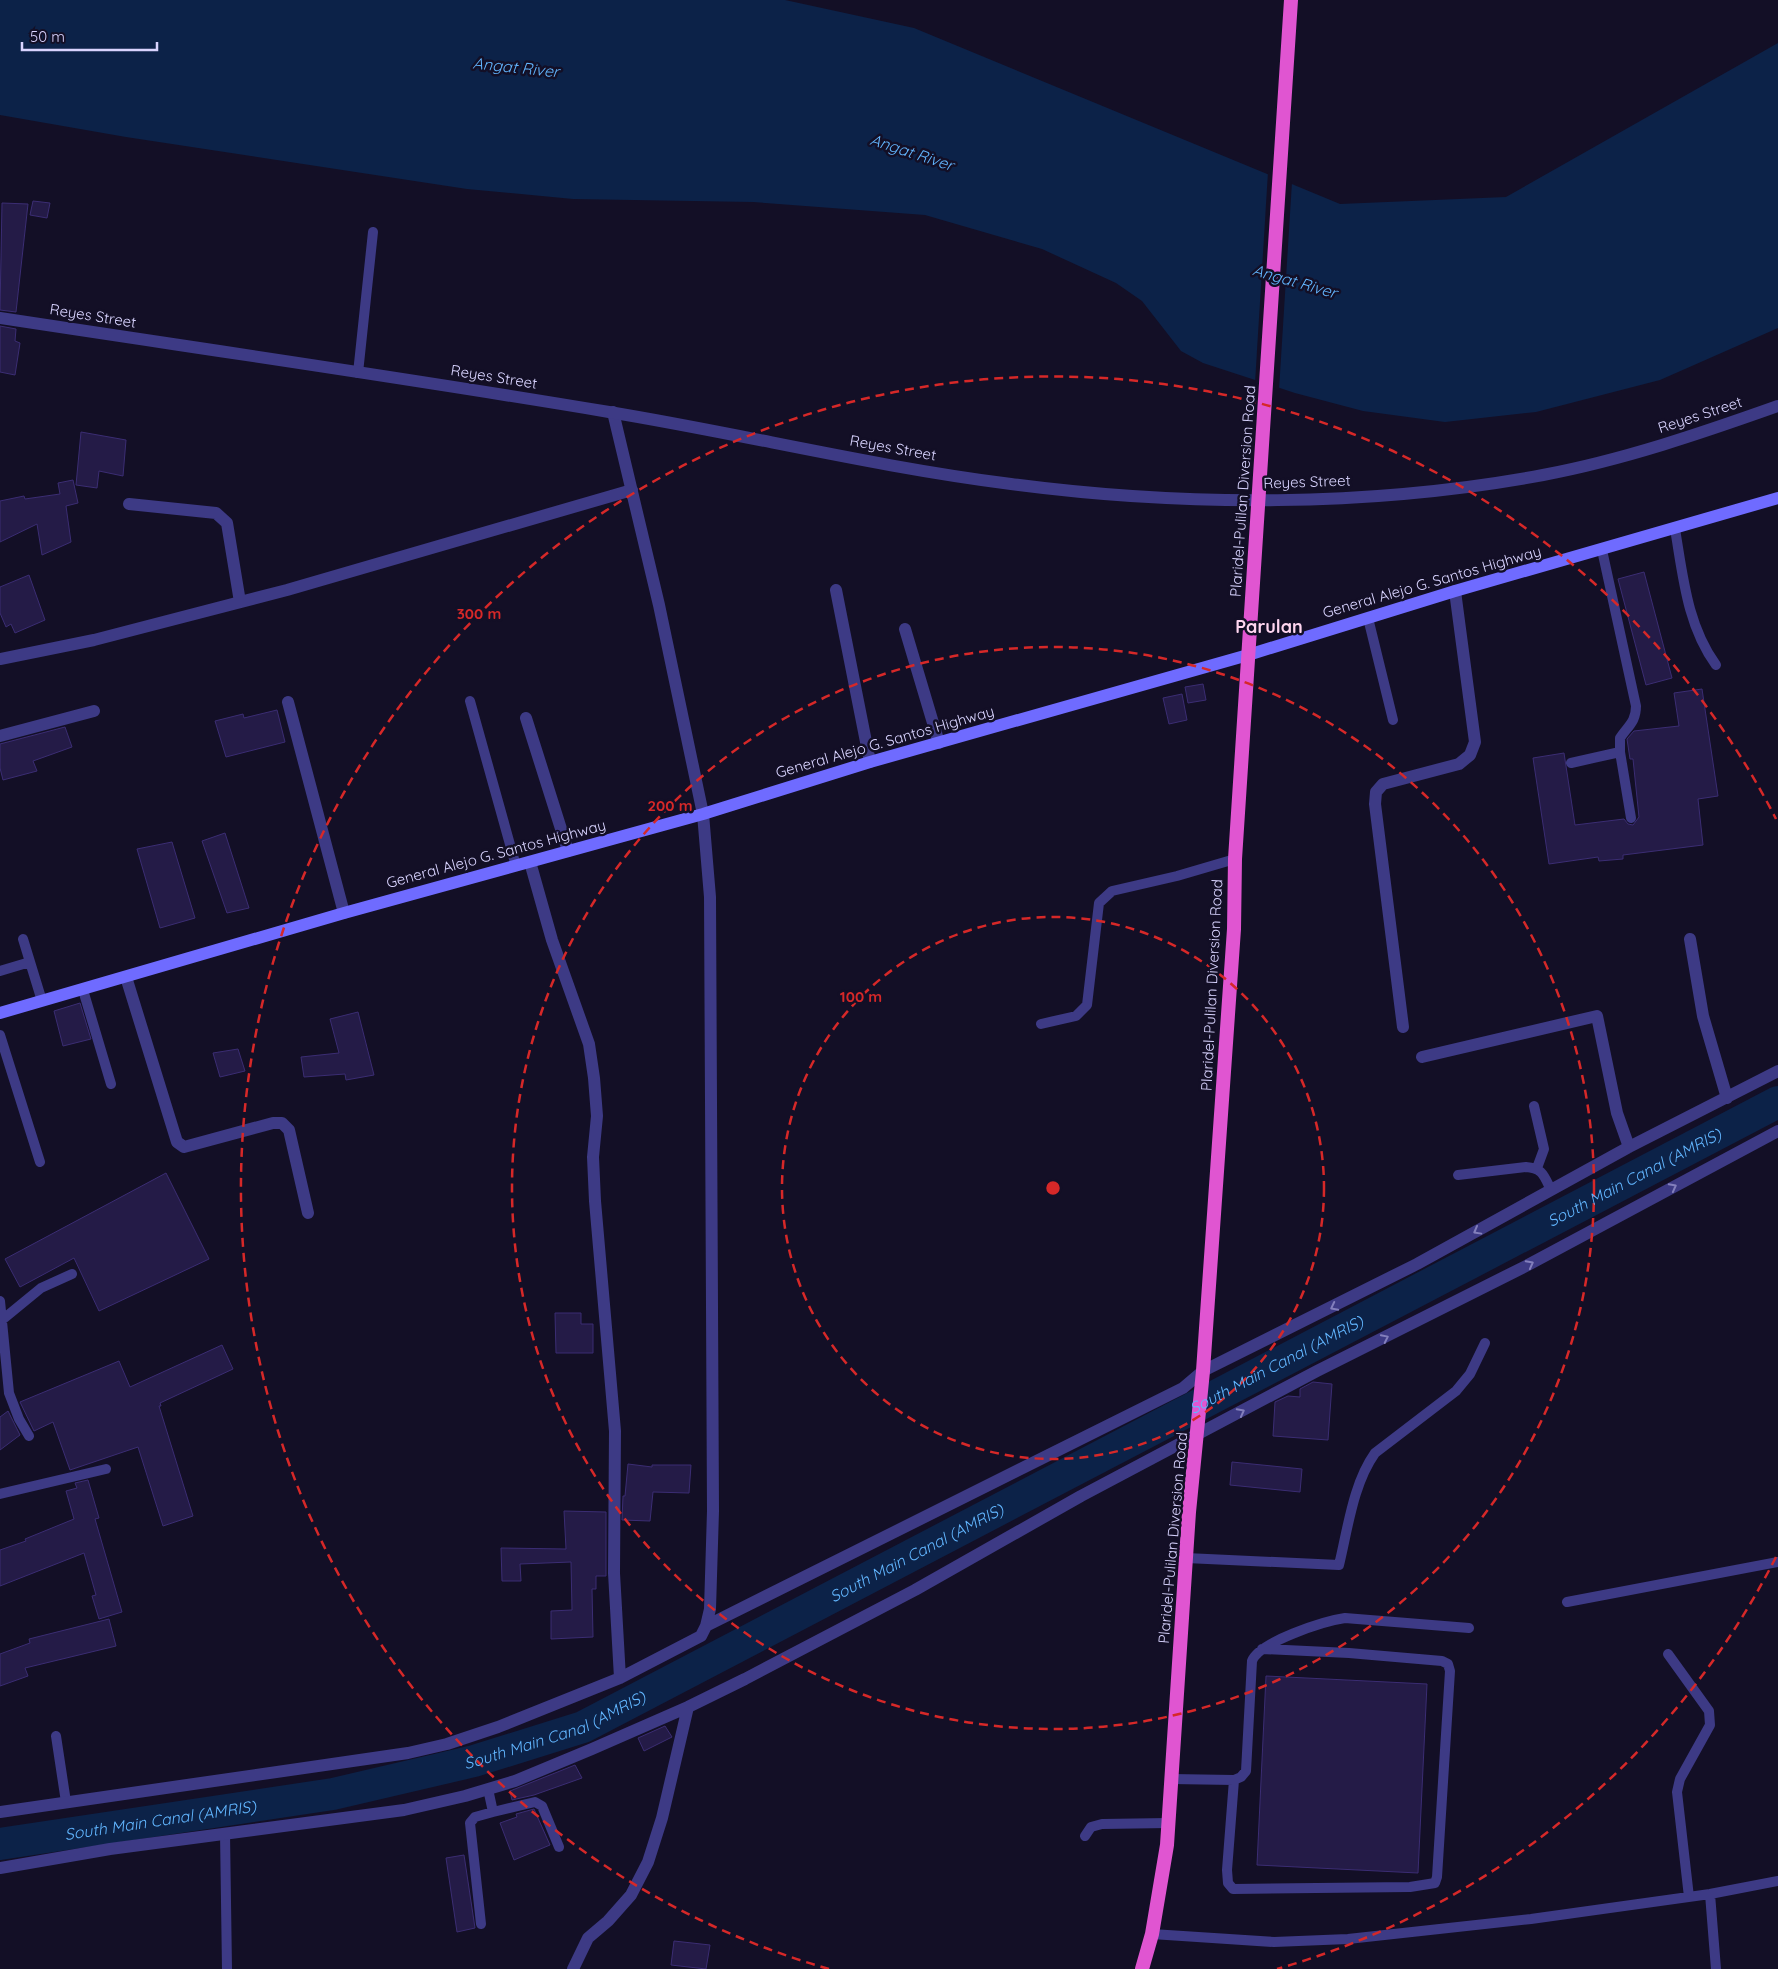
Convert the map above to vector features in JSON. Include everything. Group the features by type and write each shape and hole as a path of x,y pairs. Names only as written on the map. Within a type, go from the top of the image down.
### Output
{"highway":[{"name":"Plaridel-Pulilan Diversion Road","path":"1142,1969 1152,1934 1168,1823 1186,1558 1203,1375 1234,928 1235,859 1260,500 1291,0"}],"main road":[{"name":"General Alejo G. Santos Highway","path":"0,1013 344,913 703,814 870,762 1248,655 1456,591 1778,498"}],"street":[{"name":"Reyes Street","path":"0,318 613,412 1008,484 1106,495 1260,500 1402,496 1539,476 1668,443 1778,406"},
{"path":"0,1812 408,1753 447,1744 498,1727 620,1678 701,1636 706,1626 710,1609 714,1511 710,897 703,814 660,605 613,412"},
{"path":"0,659 94,640 240,602 632,490"},
{"path":"129,504 216,512 227,523 240,602"},
{"path":"836,590 870,762"},
{"path":"1403,1027 1375,804 1376,792 1383,784 1459,764 1470,755 1475,742 1456,591"},
{"path":"905,629 939,743"},
{"path":"288,702 344,913"},
{"path":"0,736 94,711"},
{"path":"526,718 568,851"},
{"path":"530,862 552,940 589,1044 594,1078 597,1116 593,1157 595,1200 615,1432 614,1557 620,1678"},
{"path":"1690,939 1703,1016 1727,1098"},
{"path":"126,977 177,1142 184,1147 273,1123 282,1123 289,1130 308,1213"},
{"path":"1422,1057 1597,1016 1617,1113 1629,1147"},
{"path":"706,1626 1174,1392 1203,1375 1417,1264 1629,1147 1778,1071"},
{"path":"0,1868 110,1849 404,1810 515,1781 688,1707 915,1590 1198,1430 1518,1270 1778,1131"},
{"path":"573,1969 588,1938 608,1921 631,1895 648,1862 662,1818 688,1707"}],"lane":[{"path":"358,373 373,232"},
{"path":"1675,529 1690,614 1704,649 1716,665"},
{"path":"1602,550 1636,706 1636,716 1620,738 1620,752 1632,818"},
{"path":"1368,618 1393,720"},
{"path":"470,701 516,866"},
{"path":"1571,763 1620,752"},
{"path":"1041,1024 1076,1016 1087,1005 1099,903 1112,892 1235,859"},
{"path":"23,939 42,1001"},
{"path":"0,971 30,962"},
{"path":"83,990 111,1084"},
{"path":"0,1035 40,1162"},
{"path":"1534,1106 1544,1149 1537,1168"},
{"path":"1458,1175 1526,1167 1537,1168 1542,1171 1550,1190"},
{"path":"2,1320 42,1288 72,1274"},
{"path":"0,1301 9,1393 28,1436"},
{"path":"1186,1558 1339,1565 1360,1482 1368,1463 1375,1453 1456,1391 1470,1374 1485,1343"},
{"path":"0,1494 106,1469"},
{"path":"1567,1602 1778,1562"},
{"path":"1171,1779 1234,1780 1241,1777 1246,1771 1252,1661 1255,1654 1262,1649 1293,1635 1338,1619 1469,1628"},
{"path":"1234,1780 1227,1870 1228,1883 1233,1889 1410,1887 1435,1883 1438,1868 1450,1681 1448,1664 1442,1661 1348,1653 1262,1649"},
{"path":"1668,1654 1708,1711 1710,1726 1680,1780 1678,1792 1689,1897"},
{"path":"56,1736 66,1802"},
{"path":"488,1789 493,1812"},
{"path":"481,1924 470,1823 475,1817 536,1802 542,1806 559,1847"},
{"path":"1085,1836 1091,1827 1102,1824 1168,1823"},
{"path":"225,1833 227,1969"},
{"path":"1152,1934 1274,1942 1348,1939 1531,1919 1710,1894 1778,1881"},
{"path":"1710,1894 1716,1969"}],"water":[{"name":"Angat River","path":"0,0 785,0 914,28 1340,204 1506,197 1778,43 1778,328 1660,380 1536,412 1445,422 1363,411 1295,393 1203,363 1181,351 1142,301 1116,283 1042,249 925,215 753,202 573,199 467,189 126,137 0,115"}],"pier":[{"path":"1268,172 1292,182 1279,390 1255,383"}],"building":[{"path":"33,201 50,203 47,218 30,215"},
{"path":"2,203 28,204 16,312 0,310"},
{"path":"0,326 16,329 15,341 20,343 15,375 0,372"},
{"path":"81,432 126,440 123,476 99,471 97,488 76,485"},
{"path":"73,480 78,503 66,506 71,542 42,555 37,524 0,542 0,501 24,496 25,499 60,494 58,483"},
{"path":"1644,572 1672,678 1646,685 1618,579"},
{"path":"29,575 45,620 15,633 11,624 6,627 0,613 0,587"},
{"path":"1203,684 1206,700 1188,703 1185,687"},
{"path":"1702,689 1718,796 1698,799 1703,845 1623,855 1623,859 1599,861 1598,857 1549,864 1533,758 1564,753 1575,825 1624,819 1628,824 1633,825 1639,817 1633,759 1630,759 1627,739 1634,731 1679,726 1674,693"},
{"path":"1182,694 1187,720 1169,724 1163,698"},
{"path":"277,710 285,742 226,757 215,721 243,714 244,718"},
{"path":"65,727 72,747 33,761 37,771 3,780 0,768 0,744"},
{"path":"225,833 249,908 227,913 202,841"},
{"path":"172,842 195,918 160,928 137,849"},
{"path":"80,1003 91,1039 63,1046 54,1011"},
{"path":"358,1012 374,1075 346,1080 345,1074 304,1077 301,1057 339,1053 330,1019"},
{"path":"238,1049 245,1071 220,1077 213,1053"},
{"path":"166,1173 209,1259 99,1311 74,1258 20,1287 5,1259"},
{"path":"555,1313 581,1313 581,1324 593,1324 593,1353 556,1353"},
{"path":"222,1345 233,1369 160,1403 161,1406 159,1406 193,1516 163,1526 138,1447 70,1470 53,1422 34,1431 20,1402 119,1361 130,1387"},
{"path":"1313,1382 1332,1384 1328,1440 1273,1436 1275,1402 1288,1396 1300,1397 1300,1389"},
{"path":"8,1411 20,1435 0,1450 0,1417"},
{"path":"1232,1462 1302,1469 1300,1492 1230,1485"},
{"path":"628,1464 652,1467 652,1465 691,1465 689,1493 653,1492 650,1521 622,1520 623,1496 625,1496"},
{"path":"88,1480 99,1518 95,1519 122,1612 99,1619 92,1596 96,1595 84,1553 0,1586 0,1550 26,1541 25,1539 74,1519 66,1491 77,1488 75,1483"},
{"path":"564,1511 606,1512 606,1576 596,1576 596,1589 592,1589 593,1637 551,1639 551,1611 572,1610 571,1562 520,1564 521,1581 502,1581 501,1548 566,1549"},
{"path":"109,1619 116,1646 25,1668 28,1676 0,1686 0,1654 30,1643 29,1639"},
{"path":"1266,1676 1427,1684 1418,1873 1257,1865"},
{"path":"665,1726 672,1737 644,1751 638,1738"},
{"path":"575,1765 582,1778 534,1795 512,1800 510,1791"},
{"path":"534,1809 550,1845 514,1860 500,1823 517,1817 516,1814"},
{"path":"464,1855 475,1928 457,1932 446,1858"},
{"path":"674,1941 710,1945 706,1969 671,1965"}],"waterway":[{"name":"South Main Canal (AMRIS)","path":"0,1844 333,1794 474,1761 583,1727 1778,1102"}],"district":[{"name":"Parulan","path":"1269,627"}]}
